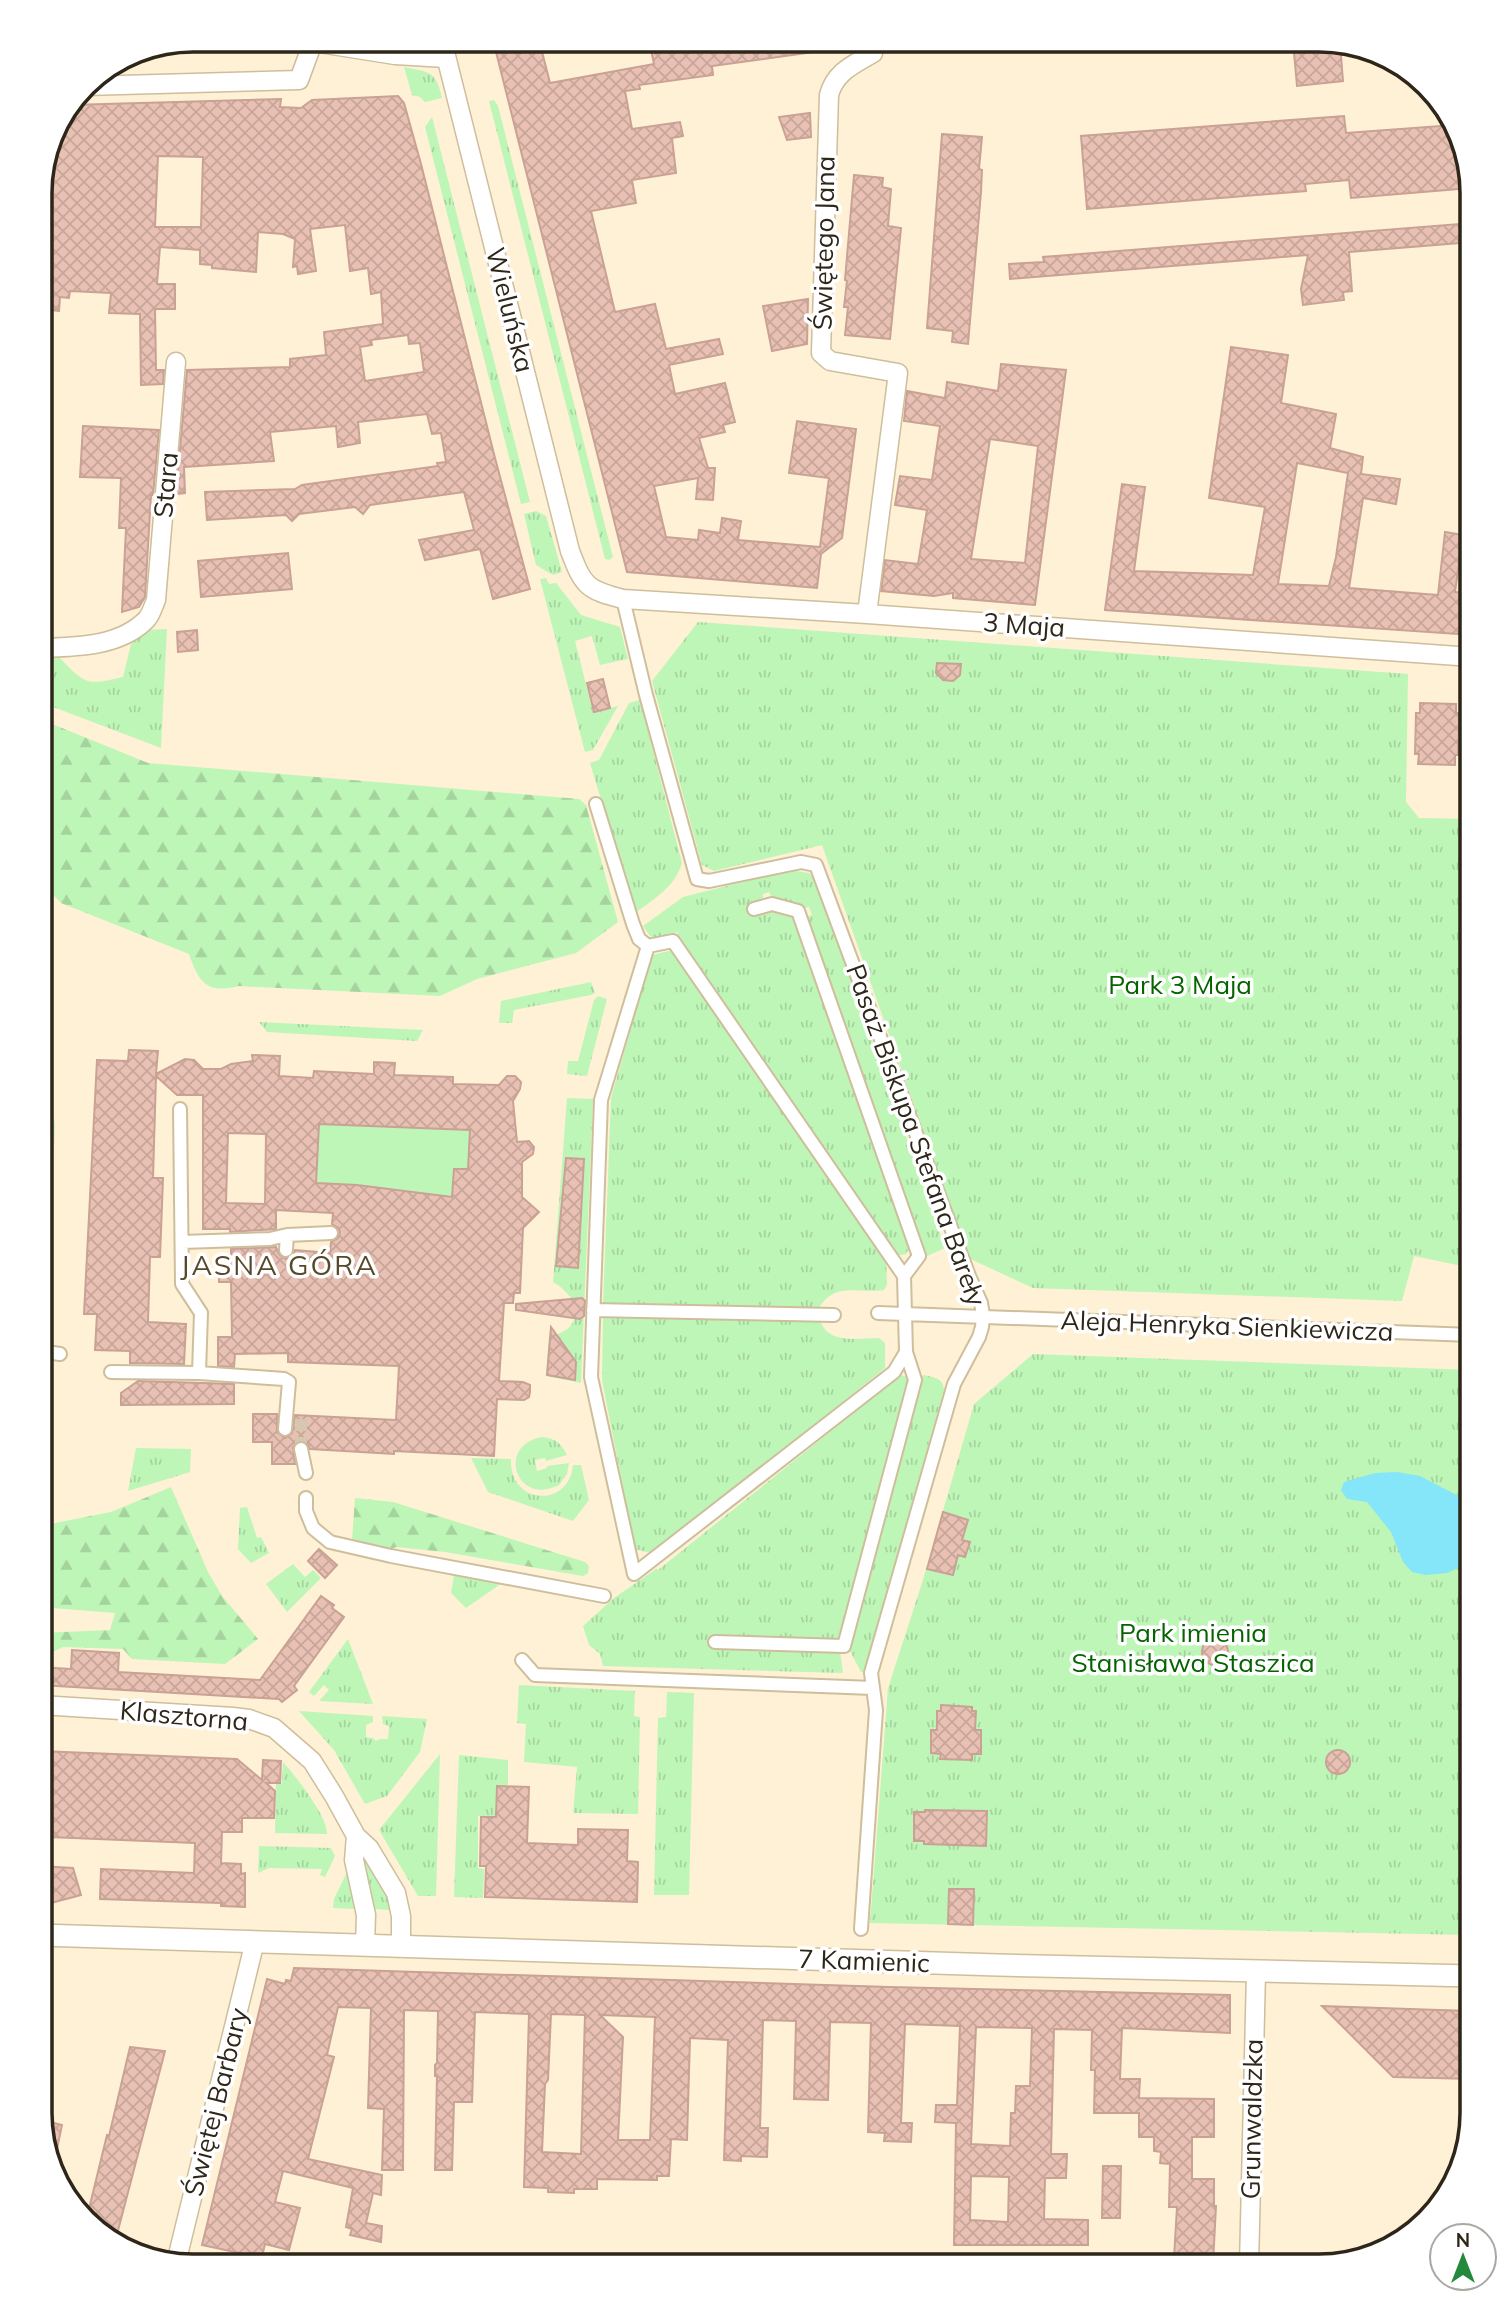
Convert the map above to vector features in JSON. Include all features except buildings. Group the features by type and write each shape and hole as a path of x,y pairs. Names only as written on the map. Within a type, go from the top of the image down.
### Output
{"street":[{"path":"102,86 299,80 309,52"},
{"path":"377,52 395,55 418,52"},
{"name":"Wieluńska","path":"445,52 570,551 581,579"},
{"name":"Świętego Jana","path":"867,614 898,373 830,362 821,353 829,95 837,76 873,53"},
{"name":"Stara","path":"53,647 90,645 113,639 135,629 148,619 156,600 176,362"},
{"name":"3 Maja","path":"581,579 600,593 623,599 1460,656"},
{"name":"Pasaż Biskupa Stefana Bareły","path":"623,599 646,695 697,878 709,881 801,862 816,865 981,1303 983,1315 979,1337 968,1353 950,1397 871,1673 876,1710 861,1929"},
{"path":"596,804 639,939 648,946 673,941 904,1276 906,1352 915,1380 844,1646 715,1642"},
{"path":"754,909 772,904 798,911 919,1256 904,1276"},
{"path":"648,946 601,1100 591,1377 634,1574 894,1372 906,1352"},
{"path":"180,1109 182,1284 201,1313 199,1373"},
{"path":"182,1242 331,1233"},
{"path":"286,1250 287,1235"},
{"path":"593,1310 834,1315"},
{"name":"Aleja Henryka Sienkiewicza","path":"878,1313 1460,1335"},
{"path":"52,1353 60,1354"},
{"path":"111,1372 199,1373 284,1379 289,1382 285,1429"},
{"path":"301,1448 306,1474"},
{"path":"306,1498 306,1511 313,1528 330,1542 604,1596"},
{"path":"522,1660 536,1675 873,1688"},
{"name":"Klasztorna","path":"52,1706 233,1717 274,1728 312,1761 356,1836 369,1849 396,1894 401,1916 401,1947"},
{"name":"Klasztorna","path":"356,1836 354,1860 366,1915 365,1946"},
{"name":"7 Kamienic","path":"52,1935 1255,1972 1460,1976"},
{"name":"Świętej Barbary","path":"179,2252 256,1941"},
{"name":"Grunwaldzka","path":"1250,2254 1255,1972"}],"green space":[{"path":"404,67 431,74 437,82 442,98 425,102 412,95"},
{"path":"494,100 498,106 613,557 609,560 605,559 489,101"},
{"path":"432,117 530,502 521,504 425,127"},
{"path":"536,511 546,516 562,572 553,575 536,565 524,514"},
{"path":"546,578 549,584 556,583 581,615 620,627 628,659 600,665 592,636 575,641 593,712 618,706 593,750 585,752 540,579"},
{"name":"Park 3 Maja","path":"698,622 1408,674 1406,802 1419,818 1460,819 1460,1266 1414,1256 1402,1301 1033,1288 968,1258 822,845 714,871 702,865 652,681"},
{"path":"167,629 161,748 53,707 53,657 59,657 81,678 93,682 123,677 131,644 146,630"},
{"path":"640,700 682,863 669,886 635,913 590,763 599,760 629,703"},
{"path":"53,724 148,763 579,799 586,805 618,922 576,953 477,979 440,996 211,987 200,978 189,954 61,903 53,894"},
{"path":"790,870 809,873 815,878 945,1248 925,1257 805,917 812,915 809,907 771,896 769,892 763,894 763,902 748,906 750,914 773,908 794,915 910,1247 906,1254 896,1256 683,947 677,932 656,939 650,936 643,926 683,897"},
{"path":"673,950 886,1256 887,1285 884,1290 840,1291 832,1294 819,1308 603,1304 611,1098 652,955"},
{"path":"591,982 595,993 591,995 514,1010 512,1023 499,1023 501,1001"},
{"path":"598,996 607,999 587,1076 567,1074 568,1061 578,1061 594,1000"},
{"path":"259,1022 423,1030 417,1041 267,1032"},
{"path":"567,1098 593,1099 581,1383 546,1376 549,1336 569,1328 575,1313 570,1296 553,1282"},
{"path":"53,1110 55,1125 52,1185"},
{"path":"319,1124 470,1130 468,1169 454,1169 452,1197 357,1185 316,1183"},
{"path":"603,1317 820,1320 824,1328 837,1337 879,1338 885,1343 885,1368 654,1554 635,1549 602,1380"},
{"name":"Park imienia Stanisława Staszica","path":"1033,1354 1460,1370 1460,1935 870,1923 888,1688 922,1583 974,1404"},
{"path":"901,1375 907,1377 910,1383 839,1638 833,1642 840,1651 843,1673 603,1666 600,1654 589,1645 583,1626 614,1598 658,1570"},
{"path":"924,1375 940,1381 944,1390 864,1672 861,1672 850,1651 851,1632"},
{"path":"542,1437 558,1442 567,1455 546,1461 545,1458 535,1460 537,1471 547,1466 569,1463 567,1474 559,1485 544,1490 532,1488 523,1482 517,1472 516,1462 519,1451 528,1442"},
{"path":"136,1448 191,1449 190,1472 128,1491"},
{"path":"471,1458 511,1459 513,1474 519,1486 540,1496 551,1495 561,1489 569,1479 573,1465 581,1465 589,1500 573,1521 488,1492"},
{"path":"171,1487 208,1572 222,1596 258,1639 225,1664 132,1659 123,1649 63,1647 52,1652 52,1632 110,1630 115,1613 52,1608 52,1524 111,1512"},
{"path":"355,1498 393,1502 585,1562 589,1566 588,1573 583,1576 445,1552 396,1547 392,1549 352,1540"},
{"path":"247,1507 257,1538 261,1537 269,1553 251,1563 238,1549 240,1508"},
{"path":"293,1564 305,1577 313,1570 321,1578 287,1612 266,1584"},
{"path":"454,1575 502,1583 466,1608 451,1593"},
{"path":"348,1639 373,1704 319,1701 329,1690 324,1685 314,1696 309,1692"},
{"path":"519,1685 635,1691 634,1716 640,1717 638,1814 573,1813 577,1767 524,1762 526,1724 517,1723"},
{"path":"667,1692 694,1693 689,1895 654,1895 658,1718 666,1717"},
{"path":"299,1711 373,1716 373,1722 366,1725 366,1737 376,1741 388,1739 389,1726 383,1724 382,1716 427,1719 420,1752 387,1796 365,1804 334,1750"},
{"path":"440,1754 436,1896 418,1896 379,1830"},
{"path":"459,1755 508,1760 508,1786 497,1786 496,1816 478,1816 478,1868 484,1869 483,1898 454,1897"},
{"path":"283,1762 317,1807 327,1834 275,1833 276,1784 282,1783"},
{"path":"259,1846 331,1848 335,1856 325,1877 320,1875 322,1869 269,1868 258,1873"},
{"path":"363,1853 388,1899 390,1910 374,1909 359,1856"},
{"path":"348,1870 354,1909 333,1908 334,1899"}],"water":[{"path":"1397,1472 1420,1476 1460,1497 1460,1567 1447,1573 1426,1575 1412,1572 1403,1562 1391,1532 1367,1502 1347,1499 1341,1490 1344,1482 1375,1473"}],"tunnel":[{"path":"301,1415 301,1449"}],"district":[{"name":"JASNA GÓRA","path":"279,1265"}]}
